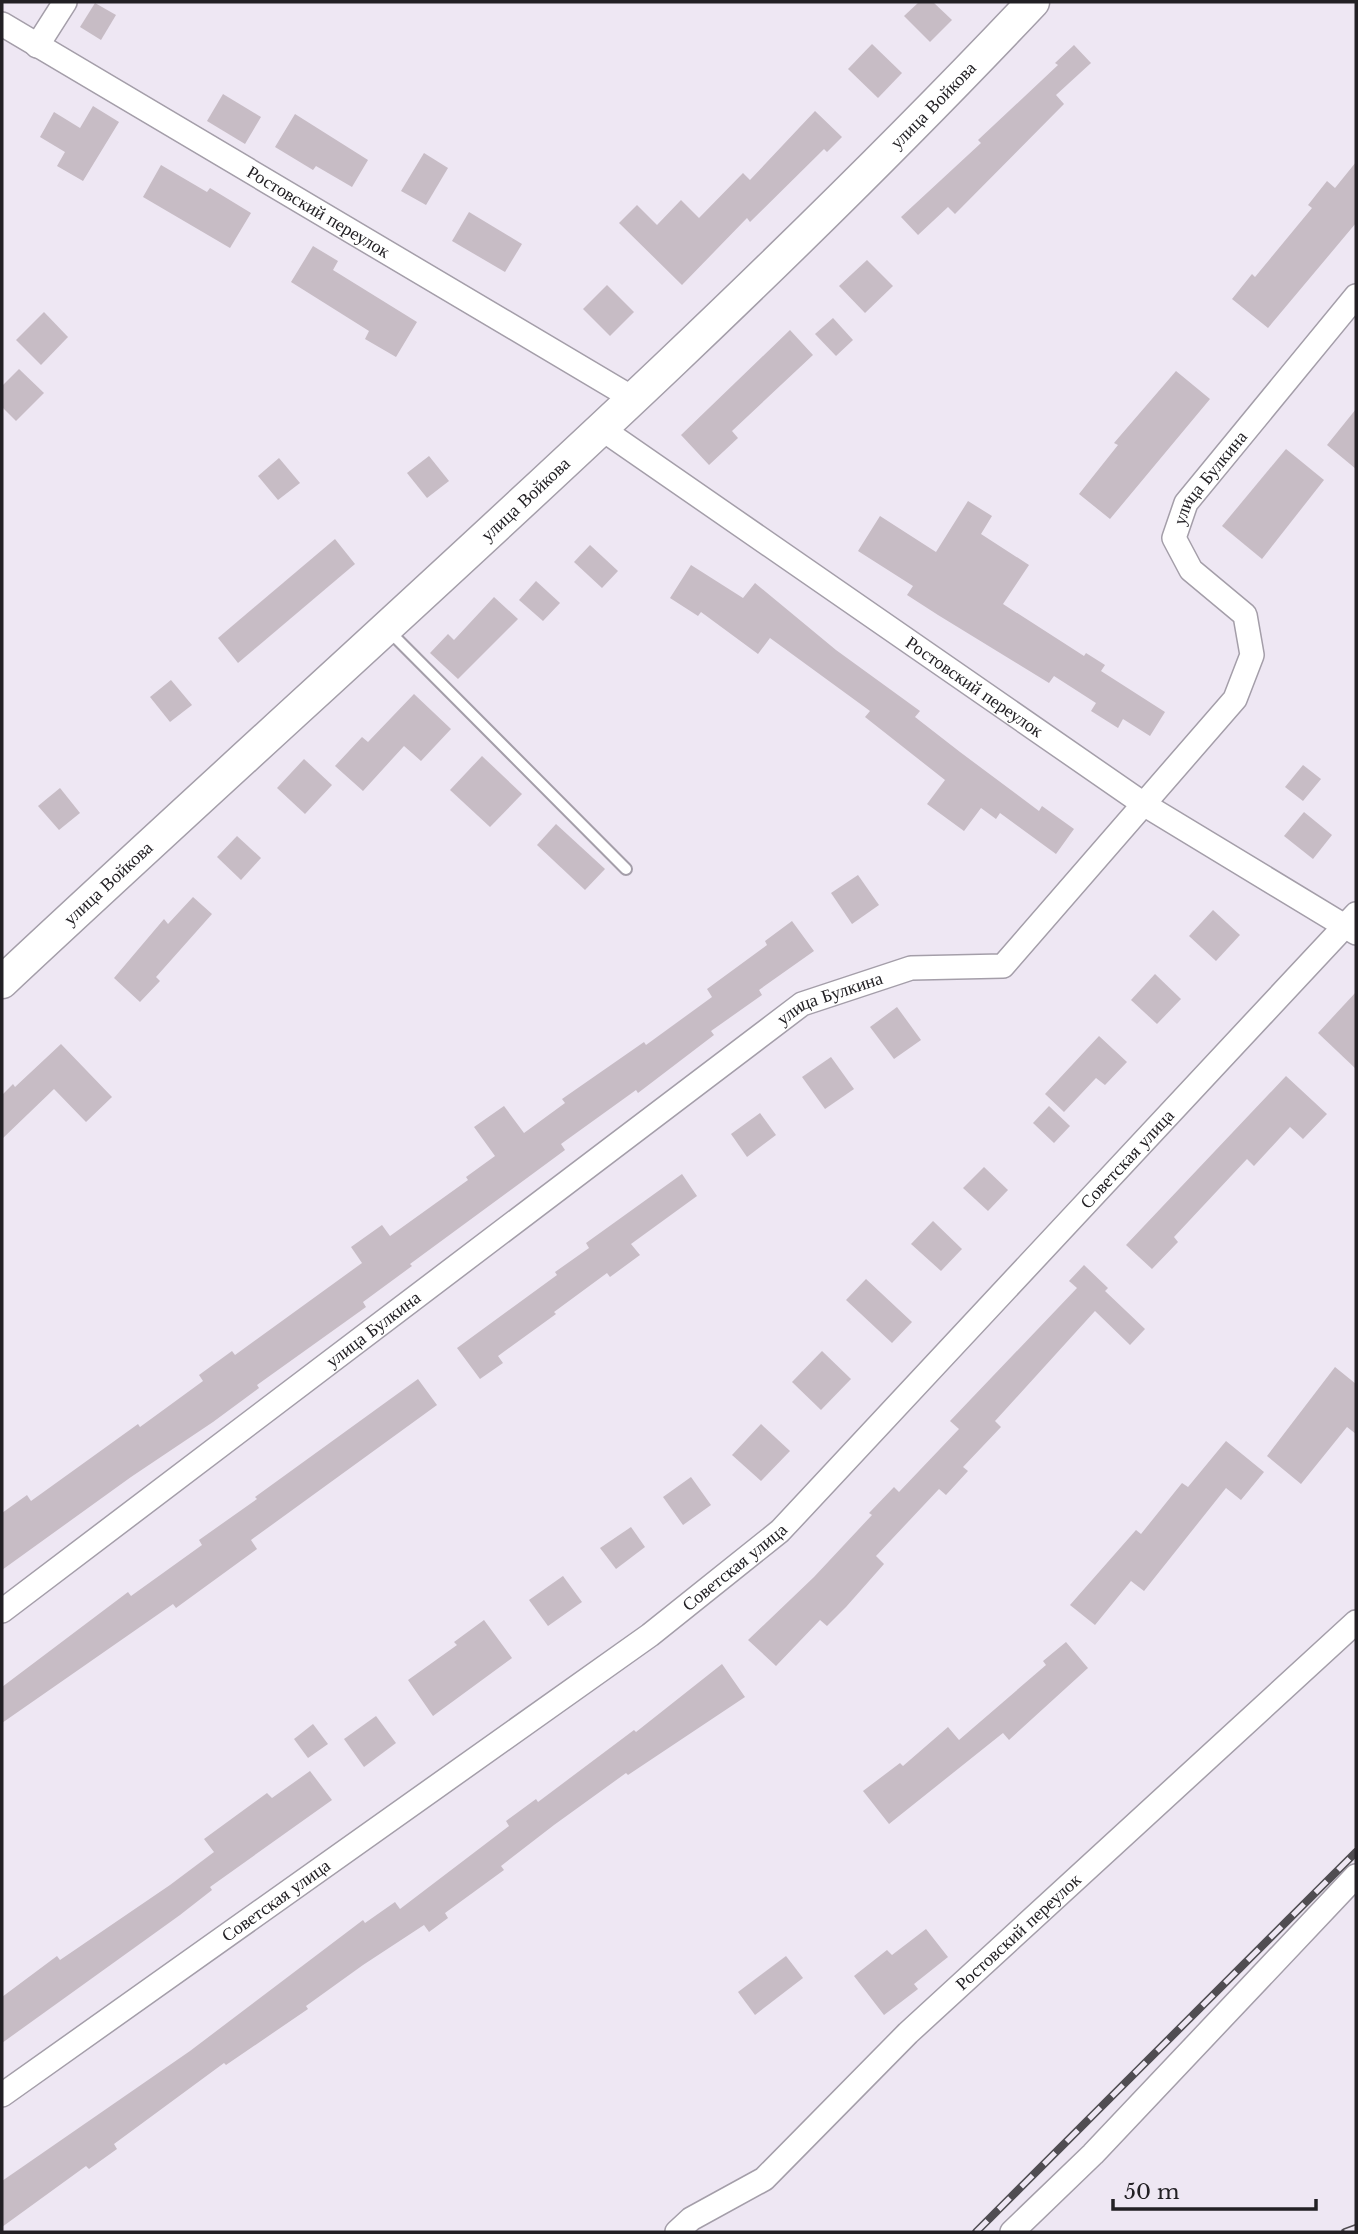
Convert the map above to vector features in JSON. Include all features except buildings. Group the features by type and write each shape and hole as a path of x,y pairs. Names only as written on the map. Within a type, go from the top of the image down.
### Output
{"main road":[{"name":"улица Войкова","path":"2,982 634,399 942,98 1033,2"}],"street":[{"path":"37,46 65,2"},
{"name":"Ростовский переулок","path":"2,24 634,399"},
{"name":"улица Булкина","path":"2,1611 802,1004 911,968 1003,967 1235,699 1252,655 1245,615 1191,570 1174,538 1186,503 1356,296"},
{"name":"Ростовский переулок","path":"602,429 1145,805 1352,925"},
{"name":"Советская улица","path":"2,2095 650,1635 780,1531 1352,925"},
{"name":"Ростовский переулок","path":"677,2232 691,2219 764,2179 908,2033 1356,1622"},
{"path":"1012,2232 1093,2154 1356,1876"}],"lane":[{"path":"386,628 626,869"}],"railway":[{"path":"976,2232 1356,1852"},
{"path":"1345,2232 1356,2228"}]}
